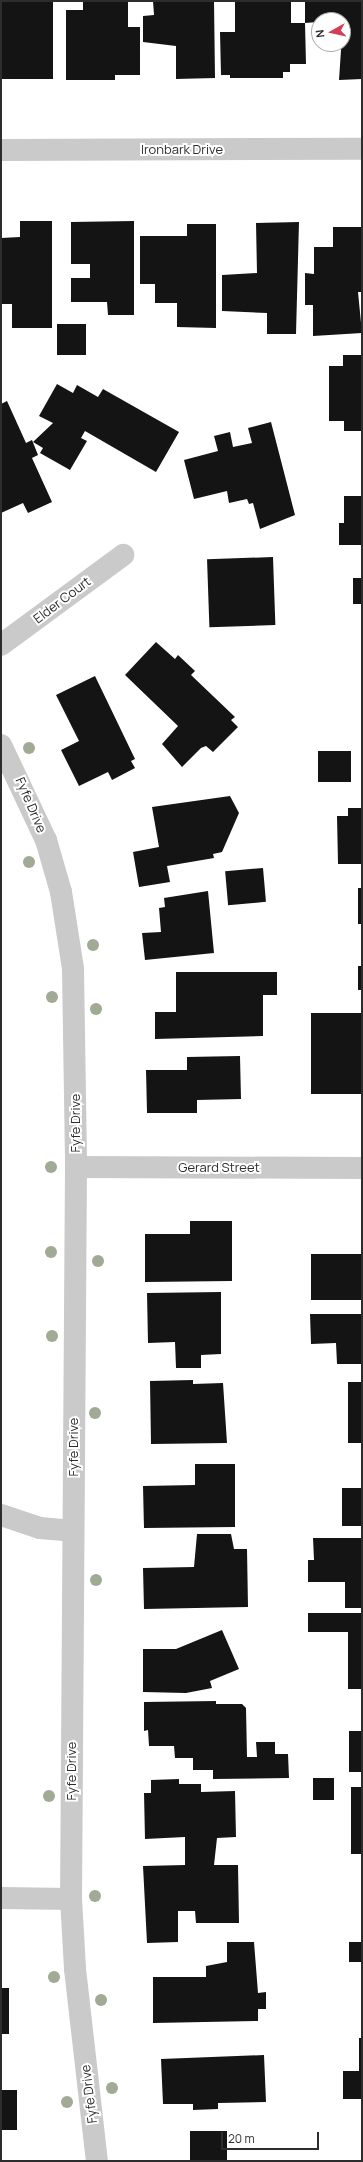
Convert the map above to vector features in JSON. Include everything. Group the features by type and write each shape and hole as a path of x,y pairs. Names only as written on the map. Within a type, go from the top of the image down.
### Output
{"street":[{"name":"Ironbark Drive","path":"1,150 362,149"},
{"name":"Elder Court","path":"1,645 123,555"},
{"name":"Fyfe Drive","path":"1,745 46,840 69,931 76,1166 71,1899 75,1969 97,2161"},
{"name":"Gerard Street","path":"76,1166 362,1168"},
{"path":"1,1515 40,1528 73,1531"},
{"path":"1,1898 71,1899"}],"building":[{"path":"1,1 53,1 53,79 1,79"},
{"path":"83,1 128,1 128,27 140,27 140,75 115,75 115,80 66,80 66,10 83,10"},
{"path":"153,1 214,1 215,78 176,79 176,46 143,42 143,16 154,15"},
{"path":"235,1 291,1 291,23 305,23 306,64 290,64 290,72 283,72 283,78 230,78 230,75 221,75 220,32 235,32"},
{"path":"305,1 362,1 362,79 339,80 341,52 351,52 351,12 311,12 311,23 305,23"},
{"path":"20,221 52,221 52,328 12,328 12,304 1,304 1,238 20,237"},
{"path":"134,221 134,315 108,315 107,302 71,302 71,278 90,278 90,264 71,264 71,222"},
{"path":"299,222 296,334 267,334 267,313 222,311 222,275 257,273 256,223"},
{"path":"187,224 216,224 216,328 177,327 177,303 155,303 155,284 140,284 140,236 187,236"},
{"path":"333,227 362,227 362,292 358,292 362,333 313,336 313,305 305,305 305,273 314,274 314,247 333,247"},
{"path":"57,324 86,324 86,355 57,355"},
{"path":"343,355 362,355 362,431 344,431 344,421 329,421 329,366 343,366"},
{"path":"57,384 73,393 77,385 98,397 103,389 179,432 156,472 85,431 81,438 87,441 70,470 40,453 43,448 33,442 53,423 39,416"},
{"path":"7,401 26,443 32,440 38,455 32,458 52,502 28,513 23,503 1,513 1,404"},
{"path":"271,422 295,515 260,529 253,503 249,504 247,499 229,503 227,491 194,499 184,460 218,451 214,436 230,432 233,447 252,443 248,428"},
{"path":"344,496 362,496 362,545 339,545 339,523 344,523"},
{"path":"273,557 275,625 209,627 207,559"},
{"path":"353,578 362,578 362,604 353,604"},
{"path":"156,642 175,659 178,655 195,671 191,675 235,717 231,720 238,727 213,752 206,746 201,748 182,767 162,744 178,726 125,675"},
{"path":"95,676 135,759 131,761 135,768 112,780 108,772 79,786 61,750 79,741 56,695"},
{"path":"318,751 351,751 351,782 318,782"},
{"path":"230,796 239,813 222,852 213,854 214,858 167,866 170,882 139,887 133,852 159,847 152,807"},
{"path":"348,808 362,808 362,864 338,864 337,816 348,816"},
{"path":"263,868 266,902 228,905 225,871"},
{"path":"358,888 362,888 362,924 358,924"},
{"path":"208,891 214,953 145,960 142,933 161,932 159,908 165,907 164,898"},
{"path":"358,966 362,966 362,990 358,990"},
{"path":"176,972 277,972 277,995 263,995 263,1036 155,1039 155,1012 176,1012"},
{"path":"311,1013 362,1013 362,1094 311,1094"},
{"path":"240,1056 241,1099 197,1100 197,1113 147,1113 146,1070 187,1070 187,1057"},
{"path":"190,1221 232,1221 232,1281 145,1282 145,1234 190,1234"},
{"path":"311,1254 362,1254 362,1300 311,1300"},
{"path":"221,1292 221,1354 201,1355 201,1368 176,1368 175,1342 148,1343 147,1293"},
{"path":"310,1314 362,1314 362,1364 337,1364 336,1343 311,1344"},
{"path":"193,1380 193,1384 223,1383 227,1443 151,1444 150,1381"},
{"path":"348,1382 362,1382 362,1443 348,1443"},
{"path":"195,1464 235,1464 235,1527 144,1528 143,1486 195,1485"},
{"path":"342,1488 362,1488 362,1526 342,1526"},
{"path":"197,1534 231,1534 234,1549 247,1549 248,1607 144,1609 143,1568 194,1567"},
{"path":"313,1538 362,1538 362,1608 345,1608 345,1582 308,1582 308,1560 314,1560"},
{"path":"308,1613 362,1613 362,1689 348,1689 348,1632 308,1632"},
{"path":"222,1630 239,1669 210,1681 212,1688 186,1693 143,1692 143,1649 176,1649"},
{"path":"216,1701 216,1704 242,1704 246,1708 247,1757 257,1757 256,1742 275,1742 275,1754 288,1754 289,1778 213,1779 213,1770 193,1770 193,1758 175,1758 174,1746 149,1746 148,1730 144,1731 144,1702"},
{"path":"349,1731 362,1731 362,1772 349,1772"},
{"path":"313,1778 334,1778 334,1800 313,1800"},
{"path":"179,1779 179,1784 201,1784 201,1792 235,1791 236,1837 217,1838 214,1865 238,1865 239,1923 196,1923 195,1911 178,1911 178,1942 147,1943 143,1866 185,1865 185,1837 145,1839 144,1793 151,1793 151,1780"},
{"path":"351,1787 362,1787 362,1854 351,1854"},
{"path":"227,1942 254,1942 258,1993 266,1992 266,2009 258,2009 258,2021 153,2023 153,1977 206,1977 206,1966 227,1962"},
{"path":"349,1942 362,1942 362,1962 349,1962"},
{"path":"1,1988 9,1988 9,2034 1,2034"},
{"path":"359,2038 362,2038 362,2099 343,2099 343,2071 359,2071"},
{"path":"264,2055 266,2102 218,2103 218,2109 193,2110 193,2104 163,2104 161,2059"},
{"path":"1,2090 17,2090 17,2130 1,2130"},
{"path":"190,2131 227,2131 227,2161 190,2161"}]}
